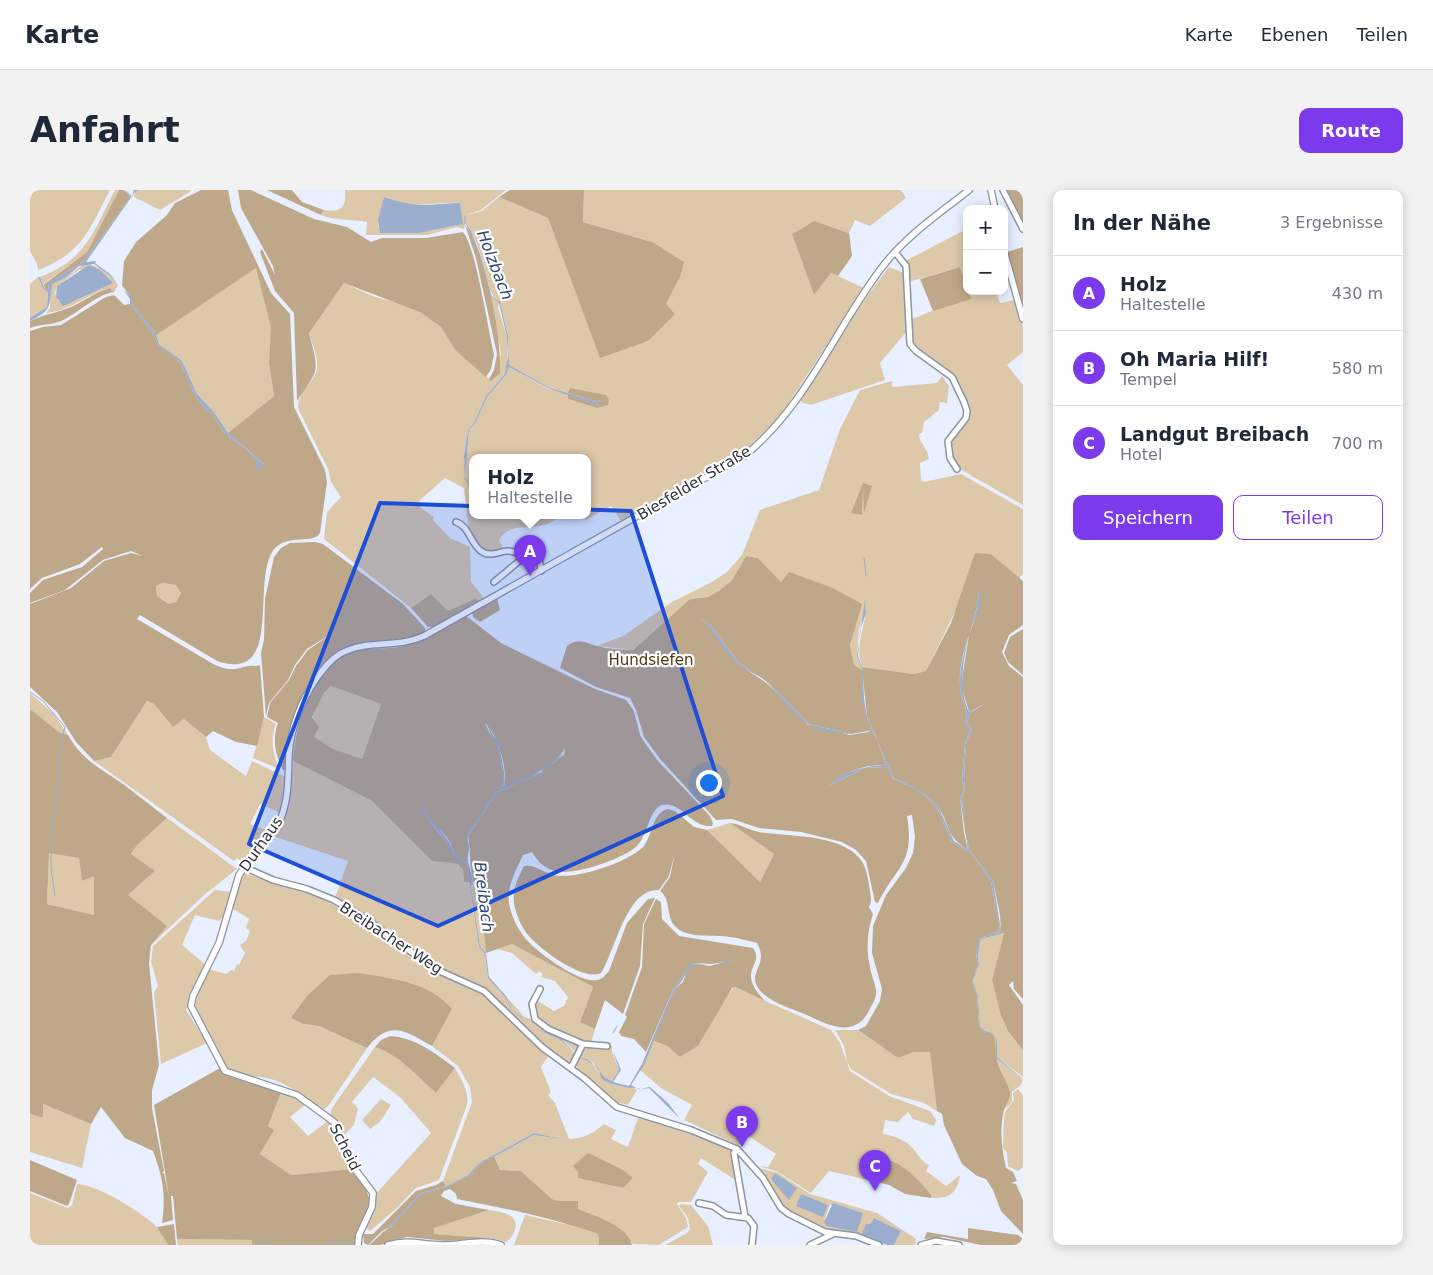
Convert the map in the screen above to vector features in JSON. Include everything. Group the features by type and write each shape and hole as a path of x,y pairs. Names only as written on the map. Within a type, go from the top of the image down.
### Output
{"street":[{"name":"Biesfelder Straße","path":"357,648 412,641 735,462 762,441 796,402 864,293 895,252 913,234 970,190"},
{"path":"991,190 994,205"},
{"path":"1003,190 1023,229"},
{"path":"895,252 906,266 910,344 916,351 952,377 967,411 966,418 948,441 950,458 957,469"},
{"path":"1008,265 1023,319"},
{"path":"456,522 464,526 472,542 483,552 490,554 510,551 524,557 539,557 540,571"},
{"path":"494,582 524,557"},
{"name":"Durhaus","path":"216,1053 192,1010 191,1003 219,943 239,875 278,822 285,808 289,783 290,745 298,712 304,699 328,664 339,654 357,648"},
{"name":"Breibacher Weg","path":"244,867 274,880 307,889 341,904 433,968 484,991 543,1048 572,1068 617,1107 649,1116 737,1149 763,1178 777,1203 784,1211 833,1234 856,1236 879,1245"},
{"path":"540,989 533,1000 536,1020 548,1029 584,1044 607,1046"},
{"path":"572,1068 584,1044"},
{"name":"Scheid","path":"216,1053 222,1067 230,1074 287,1090 305,1100 334,1122 348,1160 373,1193 372,1207 359,1235 358,1245"},
{"path":"737,1149 734,1153 745,1217 754,1226 752,1245"},
{"path":"699,1203 713,1206 726,1215 745,1217"},
{"path":"810,1245 833,1234"},
{"path":"388,1245 409,1240 440,1245 484,1241 501,1245"},
{"path":"921,1245 936,1241 959,1245"}],"highlighted area":[{"path":"380,503 631,511 723,796 438,926 249,844"}],"shaded area":[{"path":"30,190 110,190 90,228 75,248 53,264 38,270 30,251"},
{"path":"115,190 119,190 87,252 43,284 40,277 56,270 79,253 94,231"},
{"path":"139,190 190,190 190,192 160,210 134,197 135,192"},
{"path":"345,190 506,190 481,210 464,216 482,211 499,197 548,218 600,357 675,314 666,304 680,277 652,242 583,222 584,190 901,190 906,198 870,226 855,220 849,233 814,221 792,234 814,295 831,273 864,288 777,421 746,449 621,521 611,506 591,517 591,454 469,454 469,519 556,519 547,524 508,531 499,540 504,550 494,553 482,550 469,532 464,488 445,478 419,501 421,508 434,517 433,520 450,538 470,547 471,582 484,598 479,601 476,598 448,611 431,594 411,608 324,539 327,512 341,497 331,482 328,469 298,408 298,403 317,369 316,356 309,333 344,283 375,297 407,305 420,312 441,327 455,350 491,380 501,354 490,295 499,303 498,308 507,337 508,366 505,374 486,396 475,421 468,430 464,455 465,481 469,430 476,422 487,397 506,375 509,367 549,389 568,394 568,399 597,408 570,388 568,393 550,388 509,365 507,334 500,304 491,292 475,239 465,223 464,229 457,227 427,235 366,235 367,222 321,215 324,210 338,210 345,201","holes":["384,197 404,203 460,203 462,224 430,231 378,227"]},
{"path":"963,231 963,276 960,267 908,282 909,265 905,261"},
{"path":"84,264 89,264 103,270 118,285 114,292 110,288 71,306 46,313 50,308 51,284 65,278","holes":["80,269 113,283 58,301 55,293 57,286"]},
{"path":"256,267 272,327 269,364 274,396 228,433 213,411 197,394 182,361 159,344 155,336"},
{"path":"889,267 904,273 907,331 880,363 885,380 811,405 803,403 800,400 858,308"},
{"path":"38,277 43,288 48,293 47,307 30,318 30,284"},
{"path":"969,295 997,295 1000,303 1015,300 1023,327 1023,352 1007,365 1023,385 1023,505 960,469 954,462 950,443 969,410 955,375 914,346 911,340 910,320 949,304 970,299"},
{"path":"942,376 949,386 947,403 940,402 939,410 924,422 922,433 919,434 929,459 920,463 921,480 924,482 961,474 1023,509 1023,574 1018,579 991,554 982,554 926,671 914,674 862,667 859,649 866,609 865,601 865,613 859,630 857,656 862,670 854,666 850,645 861,604 833,588 782,583 758,558 746,556 732,580 720,590 708,597 690,599 633,650 597,646 623,636 672,602 710,583 727,572 742,555 760,510 819,490 840,429 860,390 892,381 892,387 937,383"},
{"path":"162,583 176,585 181,593 176,602 169,604 157,596 156,586"},
{"path":"331,686 381,704 362,759 331,748 313,737 315,709"},
{"path":"30,693 54,714 68,735 60,734 30,709"},
{"path":"147,701 154,704 173,727 184,719 206,737 210,750 246,776 252,761 288,778 280,813 260,804 250,824 268,831 243,863 237,858 234,861 94,761 111,757"},
{"path":"264,717 276,724 273,746 279,769 253,758"},
{"path":"293,761 372,801 432,861 458,864 463,870 464,882 471,882 479,947 485,954 488,978 505,997 511,1009 542,1032 559,1039 576,1054 572,1062 568,1063 544,1046 486,989 430,964 335,898 348,861 270,835 288,802 292,782"},
{"path":"167,818 237,869 204,895 151,945 128,895 155,871 131,855 136,845"},
{"path":"730,823 774,854 760,882 707,830"},
{"path":"49,852 79,858 82,881 94,875 94,915 47,904"},
{"path":"243,873 312,894 350,913 417,962 485,996 548,1057 541,1067 551,1092 548,1095 555,1103 569,1139 588,1135 604,1124 616,1130 611,1139 628,1147 639,1115 732,1149 737,1181 701,1158 698,1164 708,1172 691,1202 678,1202 677,1204 686,1218 688,1227 659,1245 633,1244 615,1227 578,1209 578,1201 558,1201 552,1199 521,1171 500,1170 494,1156 534,1135 565,1140 534,1133 479,1163 468,1175 446,1186 443,1181 472,1102 470,1087 458,1066 432,1046 452,1009 291,1018 303,1024 319,1026 367,1048 329,1105 323,1110 303,1095 275,1080 238,1074 229,1070 217,1052 195,1010 197,994 209,969 226,974 231,970 234,971 245,953 240,945 246,941 250,931 246,928 249,919 232,908","holes":["573,1166 633,1178 622,1188 578,1177 579,1172"]},
{"path":"473,880 479,883 486,953 480,946 471,886"},
{"path":"215,890 232,892 224,916 219,921 195,915 182,945 206,965 186,1010 207,1043 161,1064 154,993 158,986 151,962 153,946"},
{"path":"1004,933 992,980 1006,1027 1023,1050 1023,1077 997,1057 985,1031 980,1026 978,996 973,981 979,965 978,953 981,939"},
{"path":"512,944 593,987 580,1022 595,1029 591,1043 549,1028 537,1019 533,1003 536,1000 554,1011 564,1006 568,997 555,981 541,977 543,974 539,971 536,974 512,953 497,949"},
{"path":"734,987 831,1030 840,1043 850,1071 889,1096 930,1111 936,1120 934,1126 913,1119 908,1112 898,1122 885,1120 883,1134 905,1141 929,1165 926,1171 946,1186 960,1175 954,1191 943,1198 931,1198 932,1194 884,1158 877,1182 829,1171 811,1193 778,1172 759,1166 768,1167 776,1154 748,1136 738,1145 684,1120 692,1105 661,1088 640,1070 652,1040 667,1046 680,1057 698,1046 721,1004"},
{"path":"506,996 524,1017 578,1043 580,1046 577,1053 560,1038 542,1031 519,1016 512,1009"},
{"path":"835,1030 858,1030 898,1058 914,1052 930,1051 937,1111 924,1103 891,1094 851,1069 847,1062 844,1046"},
{"path":"592,1046 612,1046 612,1052 619,1070 612,1081 602,1077 593,1062 580,1056 586,1048"},
{"path":"375,1047 400,1061 436,1093 455,1068 467,1095 467,1105 439,1180 416,1188 396,1209 370,1231 366,1228 375,1206 375,1195 431,1133 401,1098 373,1077 352,1102 358,1108 354,1125 342,1137 337,1122 330,1116 332,1108"},
{"path":"579,1057 592,1063 604,1080 615,1085 630,1086 637,1090 628,1105 620,1103 617,1105 578,1070 576,1063"},
{"path":"996,1058 1023,1079 1021,1085 1012,1092 1012,1102 1003,1111 1010,1093"},
{"path":"1018,1089 1023,1095 1023,1167 1018,1171 1008,1166 1007,1153 1003,1147 1005,1112 1014,1100 1013,1093"},
{"path":"282,1090 306,1104 290,1117 308,1136 328,1121 330,1123 351,1169 291,1175 260,1154 273,1130 268,1126"},
{"path":"381,1099 391,1105 380,1122 370,1129 362,1120"},
{"path":"43,1104 91,1124 82,1168 30,1152 30,1114 43,1118"},
{"path":"759,1168 778,1173 810,1194 877,1213 916,1239 915,1245 894,1245 901,1231 874,1218 863,1234 887,1245 857,1234 829,1231 786,1209","holes":["830,1204 857,1232 824,1222"]},
{"path":"77,1184 97,1189 132,1208 158,1228 168,1245 30,1245 30,1193 68,1208 72,1205"},
{"path":"681,1204 691,1205 708,1226 713,1245 665,1245 687,1233 690,1229 688,1218 679,1206"},
{"path":"489,1210 512,1216 516,1224 514,1233 506,1242 489,1238 434,1234 433,1228"},
{"path":"525,1215 574,1226 598,1234 599,1245 514,1245"},
{"path":"177,1239 253,1240 252,1245 178,1245"}],"green space":[{"path":"119,190 124,190 131,197 83,262 49,283 48,291 43,285 87,252"},
{"path":"201,190 228,190 232,210 271,293 290,314 294,407 325,470 327,482 320,533 311,539 283,543 276,547 271,554 266,570 262,629 258,646 250,658 237,664 217,661 140,615 137,619 215,665 232,669 260,665 264,717 257,746 236,742 213,731 206,737 184,719 173,727 154,704 147,701 111,757 94,761 76,742 57,712 30,687 30,604 71,588 104,561 131,553 143,556 131,551 103,560 65,590 30,603 30,593 43,580 82,567 103,549 102,547 80,564 42,578 30,589 30,331 61,325 106,297 114,295 124,305 130,304 153,333 158,345 180,362 195,395 207,411 212,413 226,435 246,449 256,461 264,464 228,433 274,396 269,364 271,327 256,268 155,336 155,332 132,304 131,298 122,285 124,261 136,242 167,215 175,203","holes":["162,583 176,585 181,593 176,602 169,604 157,596 156,586"]},
{"path":"238,190 251,190 314,219 347,227 371,242 382,238 426,238 463,232 468,241 477,271 494,354 491,369 486,377 455,350 441,327 420,312 344,283 309,333 316,363 314,375 297,401 294,313 275,291 260,252 262,249 275,275 273,266 241,208"},
{"path":"267,190 292,190 302,202 324,210 321,215"},
{"path":"510,190 584,190 583,222 652,242 684,262 680,277 666,304 675,314 648,341 600,358 548,218 499,197"},
{"path":"1006,190 1023,190 1023,223 1007,193"},
{"path":"814,221 849,233 852,256 838,276 831,273 814,295 792,234"},
{"path":"465,225 480,255 495,318 500,373 491,381 489,379 494,370 497,354 476,258"},
{"path":"1023,247 1022,305 1008,256 1008,252"},
{"path":"960,267 963,276 963,295 970,295 971,299 933,311 920,279"},
{"path":"110,288 114,292 94,300 68,318 30,328 30,321 71,307"},
{"path":"570,388 606,395 609,400 608,405 597,408 568,399 568,394 598,405 600,400 596,401 568,393"},
{"path":"863,483 872,486 864,513 863,486 862,515 851,513"},
{"path":"315,542 323,544 403,604 425,628 425,632 399,641 353,645 331,656 313,678 299,704 290,732 287,770 283,770 275,747 278,723 267,717 270,703 289,680 296,666 308,650 334,632 307,649 295,665 288,680 269,703 266,716 261,653 264,640 265,599 274,557 281,548 290,543"},
{"path":"975,553 991,554 1023,581 1023,625 1009,635 1002,652 1009,666 1023,677 1023,999 1014,989 1013,981 1009,985 1023,1005 1023,1050 1008,1031 1001,1015 992,980 1004,933 997,935 1001,930 1000,915 993,881 970,851 965,832 962,798 965,791 966,744 972,729 967,722 970,713 985,704 969,712 961,685 969,635 960,673 961,695 966,708 965,722 970,729 965,744 962,779 964,791 960,798 964,833 968,850 951,834 942,813 933,801 917,789 894,778 867,718 862,667 914,674 926,671 951,623","holes":["979,590 979,607 969,634 978,602"]},
{"name":"Hundsiefen","path":"746,556 758,558 781,582 789,572 833,588 862,604 850,645 854,665 862,670 865,708 873,730 851,734 809,724 769,683 738,662 711,626 700,618 710,627 737,663 768,684 808,725 850,735 874,731 886,766 864,767 848,772 830,785 865,768 887,767 893,779 917,789 937,807 952,842 972,854 991,882 1000,929 996,933 980,938 976,953 978,965 972,981 977,996 979,1026 984,1032 992,1034 994,1037 998,1064 1010,1092 1010,1097 1002,1117 1003,1154 1006,1168 1013,1172 1017,1181 1011,1183 1016,1184 1023,1200 1023,1234 1001,1211 993,1190 986,1179 977,1176 962,1164 944,1125 942,1114 937,1111 930,1052 914,1052 898,1058 858,1030 866,1026 880,1001 882,989 872,953 873,926 886,895 906,868 913,853 915,837 912,815 907,816 909,844 903,863 878,903 875,902 866,861 856,850 842,842 801,832 759,828 732,819 716,820 661,760 644,737 636,710 630,698 596,687 560,668 567,646 578,641 610,649 633,650 690,599 708,597 720,590 732,580"},
{"path":"431,594 448,611 476,598 479,601 433,627 428,627 411,608"},
{"path":"497,598 500,610 480,622 473,617 472,611"},
{"path":"465,615 501,643 595,689 626,700 634,711 640,735 645,743 658,761 710,816 713,823 712,826 698,823 675,806 662,805 654,812 644,836 637,846 610,861 586,869 563,872 551,870 544,866 532,852 523,855 509,890 511,912 519,930 538,951 569,972 589,980 601,979 609,971 627,923 648,899 655,898 643,924 640,966 623,1014 605,1000 595,1029 580,1022 593,987 512,944 486,953 479,883 473,880 469,847 467,862 458,858 448,839 431,820 424,806 425,812 429,820 448,843 453,855 456,858 467,863 471,882 464,882 463,870 458,864 432,861 372,801 293,761 303,712 317,681 327,667 339,657 354,651 404,646 432,635","holes":["331,686 381,704 362,759 331,748 314,737 319,727 312,717 324,693","485,723 490,728 497,742 492,738","498,745 505,771 504,787 538,772 555,760 565,748 564,755 542,773 497,792 468,836 469,847 467,836 496,791 502,788 503,771"]},
{"path":"1023,629 1023,675 1008,662 1004,653 1010,637"},
{"path":"30,709 60,733 68,735 92,763 167,818 137,845 131,854 155,871 128,895 167,926 151,945 149,963 159,1065 152,1090 152,1108 164,1171 162,1173 164,1173 169,1197 154,1105 220,1068 223,1072 238,1079 282,1090 268,1126 274,1130 260,1154 291,1175 351,1169 365,1186 370,1201 355,1245 252,1245 252,1240 177,1239 173,1196 171,1196 173,1220 162,1223 163,1186 153,1151 125,1138 101,1107 91,1124 43,1104 43,1118 30,1114","holes":["49,853 79,858 82,881 94,876 94,915 47,904"]},
{"path":"668,809 675,811 694,827 707,830 760,882 774,854 730,823 759,832 830,841 855,853 863,863 866,871 871,896 869,907 873,914 869,927 868,947 876,993 869,1011 863,1019 850,1027 834,1026 773,1001 761,992 755,981 761,956 757,943 723,936 693,935 679,930 670,917 666,898 660,891 670,877 675,853 669,876 659,890 648,892 638,899 630,910 601,973 593,975 573,969 552,956 528,935 517,916 514,898 516,884 524,866 531,866 553,875 561,876 590,872 609,866 625,859 642,848 659,814"},
{"path":"656,899 661,902 662,919 679,936 753,948 756,959 752,969 752,982 765,1001 735,987 732,988 698,1046 680,1057 667,1046 652,1040 675,989 683,982 690,966 674,988 646,1052 634,1039 621,1036 619,1032 627,1017 625,1015 642,967 644,924","holes":["726,961 710,966 697,964 690,966 693,964 701,963 713,964"]},
{"path":"358,973 409,983 433,993 443,1000 452,1009 432,1046 406,1032 398,1030 383,1033 367,1048 319,1026 303,1024 291,1018 307,996 330,975"},
{"path":"390,1036 417,1043 455,1068 436,1093 400,1061 375,1047 381,1040"},
{"path":"588,1153 623,1170 633,1178 623,1188 578,1178 578,1172 573,1166"},
{"path":"494,1156 500,1170 521,1171 552,1199 558,1201 578,1201 578,1209 602,1218 618,1227 629,1238 632,1245 599,1245 598,1234 546,1218 457,1199 456,1194 450,1189 444,1191 441,1196 456,1204 489,1210 434,1228 434,1234 489,1238 446,1241 407,1237 380,1245 370,1245 390,1228 421,1194 446,1187 469,1176 480,1164"},
{"path":"883,1158 905,1168 932,1195 931,1198 905,1194 889,1185 877,1182"},
{"path":"30,1160 77,1180 67,1206 30,1191"},
{"path":"443,1181 446,1186 421,1193 389,1227 382,1231 368,1245 364,1243 363,1234 373,1234 416,1191"},
{"path":"174,1224 176,1245 168,1245 157,1227"},
{"path":"968,1228 1018,1235 1023,1239 1023,1245 981,1245 944,1237 924,1239 927,1232 968,1239"}],"water":[{"path":"125,190 132,196 134,190 139,190 135,192 86,262 96,261 95,263 110,274 118,285 109,275 94,264 79,266 65,278 52,284 48,307 46,311 30,321 30,318 47,307 48,293 43,288 38,277 40,277 48,291 49,283 83,262 131,197"},
{"path":"384,197 419,205 460,203 463,224 419,233 380,233 378,220"},
{"path":"465,222 471,231 480,254 491,295 500,302 508,336 509,365 550,388 596,401 600,400 598,405 550,389 509,367 506,375 487,397 476,422 469,430 465,481 464,455 468,430 475,421 486,396 505,374 508,357 507,337 499,303 490,295 479,254"},
{"path":"89,265 100,270 113,283 63,306 56,297 57,286"},
{"path":"123,289 132,298 132,304 155,332 159,344 182,361 197,394 213,411 228,433 265,465 258,470 256,461 246,449 226,435 212,413 207,411 195,395 180,362 158,345 153,333 130,304 130,299"},
{"path":"979,589 981,595 980,607 971,628"},
{"path":"865,600 866,613 861,628"},
{"path":"700,618 711,626 738,662 769,683 809,724 850,734 829,732 806,723 791,710 769,684 732,658"},
{"path":"969,637 963,674 966,703 969,712 986,705 970,713 967,722 972,729 966,744 965,791 962,798 965,828 960,798 964,791 962,780 965,744 970,729 965,722 966,708 961,695 960,673"},
{"path":"859,640 858,656 863,670 864,698 870,725 866,719 862,698 862,670 857,656"},
{"path":"486,722 494,737 500,743 504,775 504,787 541,772 563,754 567,748 562,756 542,773 497,792 468,836 468,841 467,836 496,790 502,788 503,782 498,744 492,738"},
{"path":"878,742 894,778 918,788 938,806 954,841 968,850 966,834 970,851 993,881 1001,930 997,935 981,939 978,953 979,965 973,981 978,996 980,1026 985,1031 992,1033 997,1040 997,1057 1023,1079 996,1058 996,1040 992,1034 984,1032 979,1026 977,996 972,981 978,965 976,953 980,938 996,933 1000,929 991,882 972,854 952,842 937,807 917,789 893,779 887,767 865,768 830,785 841,776 855,770 871,766 886,766"},
{"path":"424,806 431,820 450,843 455,855 467,862 468,855 473,880 471,887 480,946 486,953 489,977 506,996 515,1012 511,1009 505,997 488,978 485,954 479,947 467,863 457,860 451,853 447,841 426,817"},
{"path":"727,960 734,962 725,962 715,963"},
{"path":"698,963 711,964 697,964 693,966 675,989 644,1065 631,1085 637,1088 624,1087 605,1081 601,1078 599,1071 603,1076 612,1081 619,1070 613,1051 621,1070 613,1082 629,1086 642,1064 674,988 687,968"},
{"path":"531,1024 542,1031 560,1038 576,1054 559,1039 542,1032"},
{"path":"650,1087 668,1103 680,1119 649,1088 641,1088"},
{"path":"534,1133 566,1140 534,1135 480,1164 469,1176 446,1187 422,1194 390,1228 384,1231 421,1193 446,1186 468,1175 479,1163"},
{"path":"775,1173 797,1188 789,1200 771,1179"},
{"path":"801,1194 828,1205 823,1217 796,1206"},
{"path":"833,1203 863,1213 857,1232 827,1226 824,1222"},
{"path":"874,1218 901,1231 894,1245 887,1245 862,1234 866,1224 870,1224"}],"waterway":[{"name":"Holzbach","path":"465,216 465,224"},
{"name":"Holzbach","path":"465,478 469,484"},
{"path":"864,558 866,576"},
{"path":"30,692 43,701 65,727 60,746 60,783 56,794 57,807 54,813 51,838 51,868 55,896"},
{"path":"613,1033 617,1026"},
{"path":"284,1238 292,1245"},
{"path":"324,1245 337,1239 355,1244"},
{"path":"256,1240 266,1240 274,1245"}],"place":[{"name":"Holz","path":"530,576"},
{"name":"Oh Maria Hilf!","path":"742,1147"},
{"name":"Landgut Breibach","path":"875,1191"}],"water label":[{"name":"Breibach","path":"484,897"}]}
